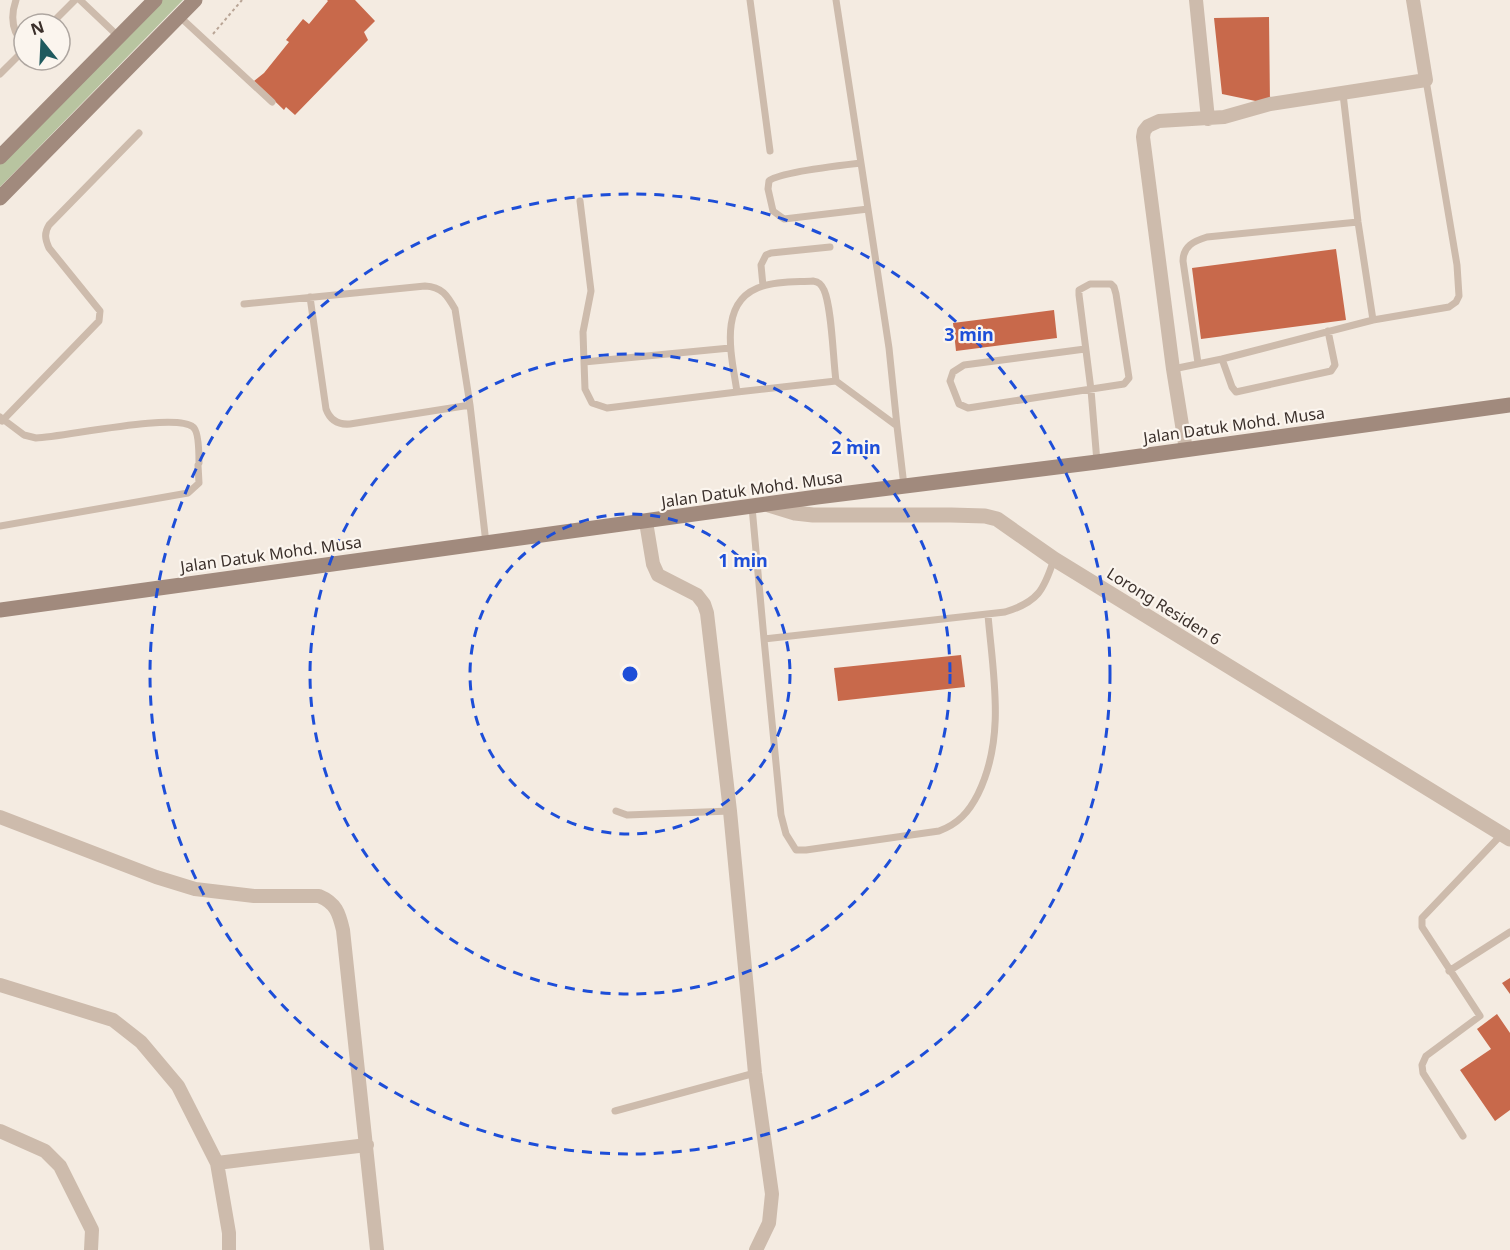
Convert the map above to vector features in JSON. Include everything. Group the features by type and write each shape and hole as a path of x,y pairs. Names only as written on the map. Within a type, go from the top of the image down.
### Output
{"main road":[{"path":"0,157 155,0"},
{"path":"0,198 195,0"},
{"name":"Jalan Datuk Mohd. Musa","path":"0,610 1510,405"}],"street":[{"path":"1196,0 1208,118"},
{"path":"1186,450 1173,369 1144,131 1148,126 1159,121 1224,117 1270,104 1426,80 1413,0"},
{"name":"Lorong Residen 6","path":"769,505 795,513 813,515 951,515 985,516 997,519 1054,559 1506,837"},
{"path":"646,522 653,564 658,575 697,596 704,604 707,613 730,811 755,1073 772,1206 770,1223 756,1250"},
{"path":"0,817 156,877 195,889 254,896 319,896 329,900 335,906 343,930 377,1250"},
{"path":"0,985 112,1020 141,1042 178,1086 217,1163 229,1233 229,1250"},
{"path":"0,1131 45,1150 60,1166 92,1230 91,1250"},
{"path":"217,1163 367,1145"}],"lane":[{"path":"63,12 75,0"},
{"path":"80,0 119,37"},
{"path":"750,0 770,151"},
{"path":"836,0 889,348 904,486"},
{"path":"179,16 272,102"},
{"path":"0,74 12,62"},
{"path":"1173,369 1222,359 1373,320 1449,307 1456,302 1459,296 1457,265 1426,80"},
{"path":"1343,94 1358,222 1373,320"},
{"path":"0,525 188,493 199,483 196,430 192,426 179,422 158,422 36,438 24,435 1,420 99,321 100,311 49,248 45,239 46,231 49,225 139,133"},
{"path":"861,163 772,177 768,189 773,211 784,219 868,209"},
{"path":"580,201 591,291 583,332 586,392 592,403 607,408 836,381 897,426"},
{"path":"1198,363 1183,261 1185,249 1193,242 1207,237 1358,222"},
{"path":"763,286 761,265 766,255 830,247"},
{"path":"737,392 729,333 734,313 745,297 763,286 813,281 822,286 828,309 836,381"},
{"path":"1085,349 964,365 953,372 950,381 960,404 968,408 1091,390 1120,386 1124,384 1129,378 1116,294 1112,284 1090,284 1079,290 1091,390 1097,462"},
{"path":"244,304 425,286 442,290 455,309 470,405 486,543"},
{"path":"310,297 326,409 337,423 350,424 470,405"},
{"path":"1222,359 1236,392 1330,371 1335,365 1328,331"},
{"path":"584,362 730,348"},
{"path":"752,507 781,815 784,832 796,850 939,831 949,827 969,812 988,771 996,726 988,615"},
{"path":"764,639 988,615 1016,609 1032,601 1046,584 1054,559"},
{"path":"616,811 627,815 730,811"},
{"path":"1463,1136 1423,1073 1422,1065 1426,1056 1480,1016 1422,927 1422,918 1506,837"},
{"path":"1449,971 1510,932"},
{"path":"615,1111 755,1073"}],"path":[{"path":"207,42 242,0"}],"green space":[{"path":"161,0 183,0 0,187 0,164"}],"building":[{"path":"327,0 355,0 375,21 364,32 368,40 295,115 286,107 284,110 254,81 264,73 289,42 286,40 303,19 309,24"},
{"path":"1269,17 1270,104 1222,94 1214,18"},
{"path":"1336,249 1346,320 1201,339 1192,268"},
{"path":"1054,310 1057,338 956,351 953,323"},
{"path":"961,655 965,687 838,701 834,668"},
{"path":"1510,978 1510,994 1502,983"},
{"path":"1497,1014 1510,1033 1510,1110 1495,1121 1460,1070 1491,1049 1477,1029"}]}
